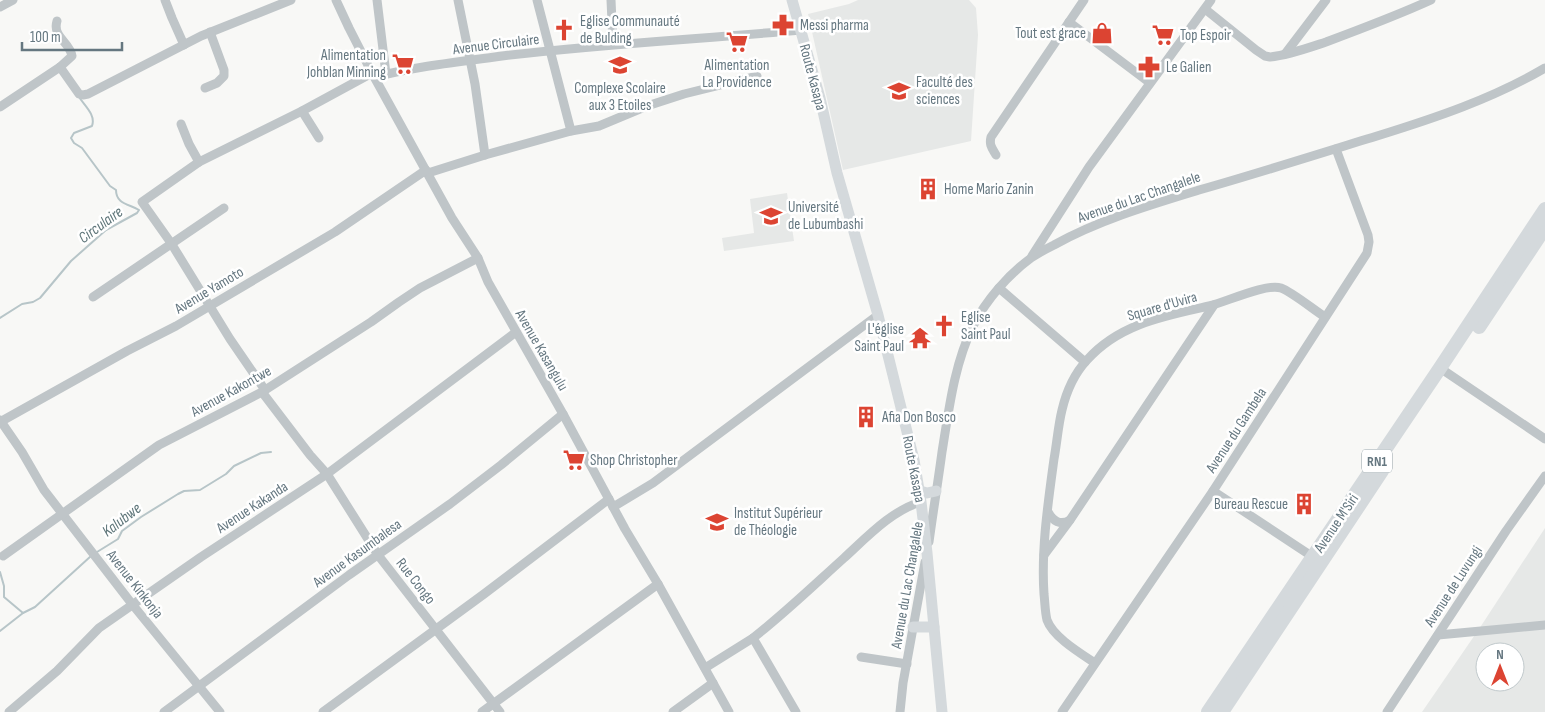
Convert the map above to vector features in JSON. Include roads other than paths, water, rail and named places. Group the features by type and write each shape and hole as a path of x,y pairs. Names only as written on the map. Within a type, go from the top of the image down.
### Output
{"highway":[{"name":"Avenue M'Siri","path":"1222,712 1444,371 1545,209"},
{"name":"Avenue M'Siri","path":"1208,712 1313,557 1545,228"}],"main road":[{"name":"Route Kasapa","path":"792,0 820,98 837,174 878,315 914,460 921,497 942,712"},
{"path":"921,497 936,491"},
{"path":"913,627 934,627"}],"street":[{"path":"0,8 14,0"},
{"path":"166,0 184,45"},
{"path":"60,67 79,94 83,95 210,32 291,0"},
{"name":"Avenue Kasangulu","path":"336,0 373,75 452,218 478,258 488,282 729,712"},
{"path":"377,0 386,74"},
{"path":"458,0 475,84 485,155"},
{"path":"536,0 571,131"},
{"path":"611,0 613,44"},
{"path":"996,155 991,148 991,137 1084,0"},
{"path":"1032,258 1089,167 1211,0"},
{"path":"1285,54 1326,0"},
{"path":"1205,9 1265,56 1270,57 1350,33 1431,0"},
{"path":"0,107 60,67 70,58 72,54 57,33 57,21"},
{"path":"1069,22 1150,83"},
{"name":"Avenue Circulaire","path":"172,243 142,202 199,162 373,75 550,50 800,30"},
{"path":"205,88 224,76 224,70 210,32"},
{"name":"Avenue du Lac Changalele","path":"900,712 927,553 948,410 959,361 973,326 984,307 999,288 1032,258 1062,240 1106,221 1419,123 1476,102 1518,83 1545,68"},
{"name":"Avenue Yamoto","path":"0,421 176,326 336,232 427,171 571,131 599,126 646,106 684,94 757,76"},
{"path":"302,110 319,138"},
{"path":"181,124 199,162"},
{"name":"Avenue du Gambela","path":"1062,712 1213,491 1367,253 1370,242 1368,235 1336,149"},
{"path":"93,297 224,208"},
{"path":"172,243 210,306"},
{"name":"Avenue Kakontwe","path":"3,556 159,445 264,391 420,288 478,258"},
{"path":"1214,305 1269,287 1275,287 1282,288 1325,317"},
{"path":"999,288 1085,362"},
{"name":"Square d'Uvira","path":"1044,555 1062,411 1072,383 1085,362 1109,341 1139,324 1160,317 1214,305"},
{"name":"Square d'Uvira","path":"1044,555 1070,520 1214,305"},
{"name":"Rue Congo","path":"210,306 264,391 310,455 327,474 378,555 500,712"},
{"path":"323,712 611,503 653,483 878,315"},
{"name":"Avenue Kakanda","path":"9,712 57,671 99,628 327,474 516,332"},
{"path":"1444,371 1545,439"},
{"name":"Avenue Kasumbalesa","path":"164,712 501,465 563,414"},
{"name":"Avenue Kinkonja","path":"0,421 22,452 44,490 132,604 220,712"},
{"name":"Avenue de Luvungi","path":"1387,712 1506,531 1545,476"},
{"path":"1533,494 1545,486"},
{"path":"1213,491 1313,557"},
{"path":"705,668 753,638 795,603 864,540 897,513 921,497"},
{"path":"1048,512 1051,518 1058,522 1063,523 1070,520"},
{"path":"1044,555 1042,571 1048,621 1061,638 1095,662"},
{"path":"482,712 658,584"},
{"path":"1438,635 1545,626"},
{"path":"753,638 796,712"},
{"path":"861,657 907,664"},
{"path":"673,712 713,683"}],"waterway":[{"name":"Circulaire","path":"0,318 22,304 33,302 40,298 71,261 106,230 137,213 139,210 118,198 116,190 110,186 82,148 74,143 71,138 74,133 92,126 93,122 89,111 79,97"},
{"name":"Kalubwe","path":"97,552 118,539 122,531 141,517 178,494 184,491 200,490 226,474 234,466 261,453 271,452"},
{"name":"Kalubwe","path":"0,631 23,613 35,607 91,556"},
{"name":"Circulaire","path":"0,572 4,586 4,597 23,613"}],"place":[{"name":"Messi pharma","path":"783,25"},
{"name":"Eglise Communauté de Bulding","path":"564,30"},
{"name":"Tout est grace","path":"1102,33"},
{"name":"Top Espoir","path":"1163,35"},
{"name":"Alimentation La Providence","path":"737,42"},
{"name":"Alimentation Johblan Minning","path":"403,64"},
{"name":"Complexe Scolaire aux 3 Etoiles","path":"620,65"},
{"name":"Le Galien","path":"1149,67"},
{"name":"Faculté des sciences","path":"899,91"},
{"name":"Home Mario Zanin","path":"928,189"},
{"name":"Université de Lubumbashi","path":"771,216"},
{"name":"Eglise Saint Paul","path":"944,326"},
{"name":"L'église Saint Paul","path":"920,338"},
{"name":"Afia Don Bosco","path":"866,417"},
{"name":"Shop Christopher","path":"574,460"},
{"name":"Bureau Rescue","path":"1304,504"},
{"name":"Institut Supérieur de Théologie","path":"717,522"}]}
